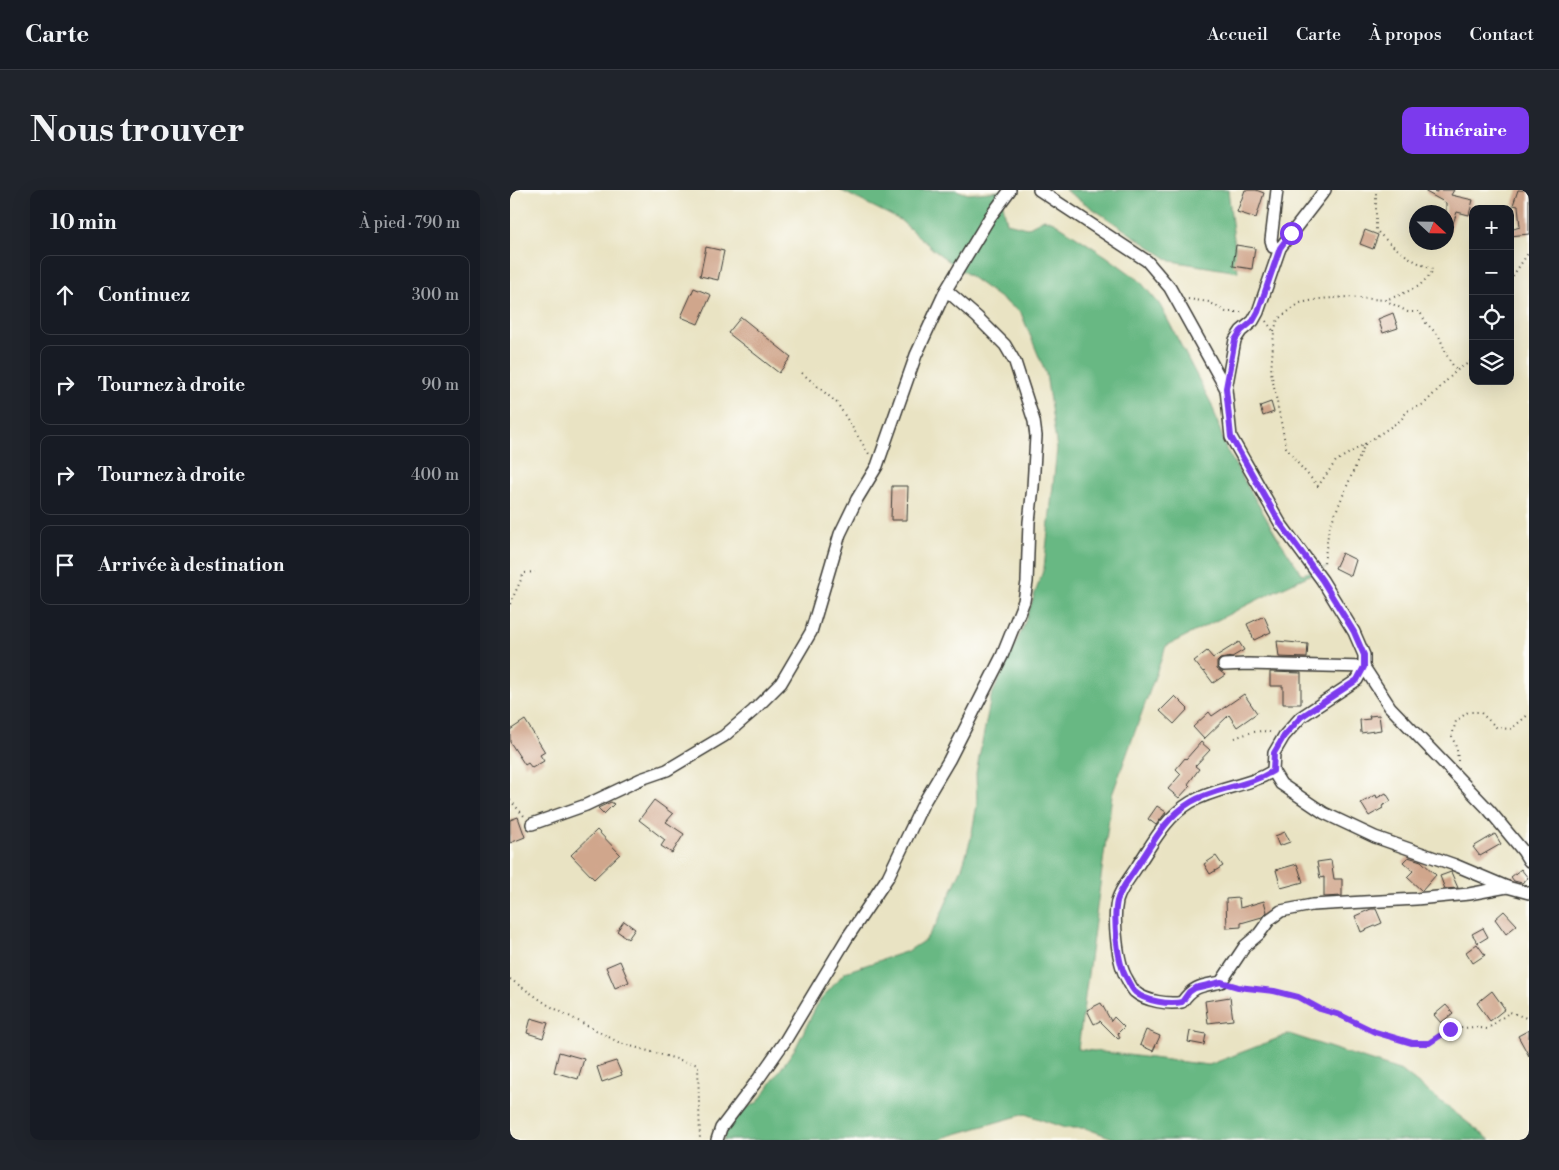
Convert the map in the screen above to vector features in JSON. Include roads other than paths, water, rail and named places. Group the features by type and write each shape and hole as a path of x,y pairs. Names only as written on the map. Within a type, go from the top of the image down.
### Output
{"street":[{"path":"532,824 586,805 641,779 667,770 724,736 754,711 781,683 811,632 840,534 857,498 877,466 916,355 946,290 990,217 1010,190"},
{"path":"1039,190 1147,261 1170,288 1226,388"},
{"path":"1277,190 1271,240 1273,246 1280,248"},
{"path":"1325,190 1280,248 1258,312 1253,321 1241,331 1235,340 1226,388 1231,437 1280,523 1322,580 1354,632 1364,655 1364,667 1357,680 1301,717 1284,736 1274,753 1273,771 1282,784 1324,812 1374,837 1455,865 1507,887 1529,893"},
{"path":"717,1140 721,1128 785,1041 888,877 923,804 1002,656 1024,601 1027,582 1029,522 1036,436 1034,421 1015,362 1005,345 946,290"},
{"path":"1224,666 1247,664 1364,667"},
{"path":"1364,667 1390,707 1489,810 1529,861"},
{"path":"1273,771 1259,779 1208,794 1179,810 1162,826 1123,886 1117,902 1116,933 1120,961 1125,976 1135,991 1146,998 1174,1004 1182,1002 1189,992 1195,988 1221,982 1244,946 1259,934 1270,919 1281,911 1312,905 1469,894 1507,887"}]}
